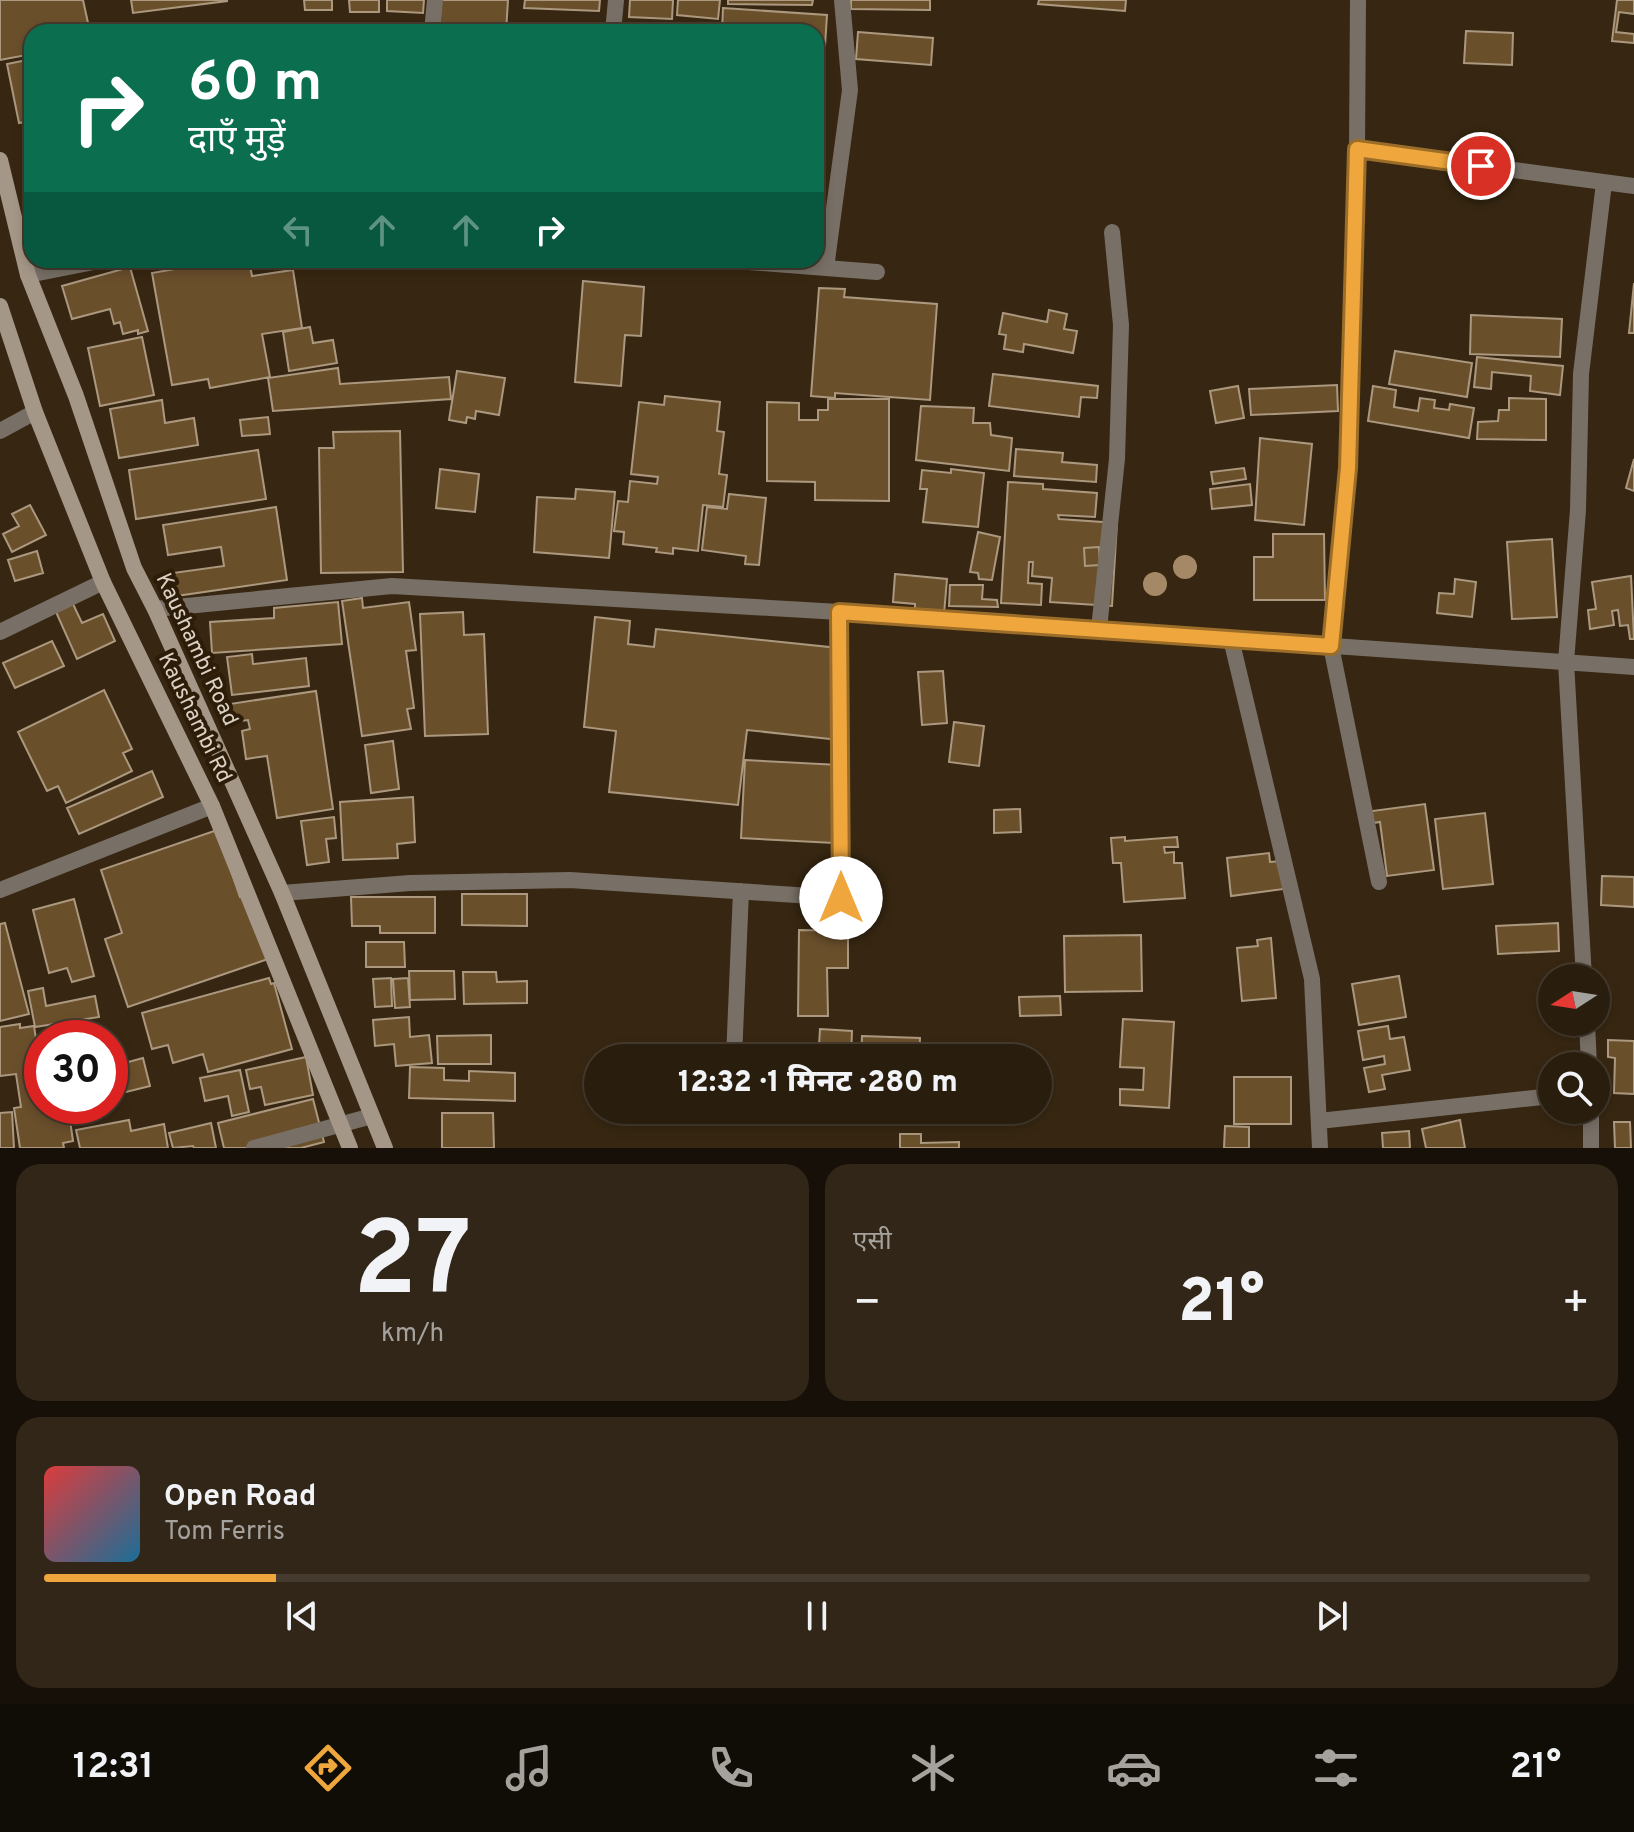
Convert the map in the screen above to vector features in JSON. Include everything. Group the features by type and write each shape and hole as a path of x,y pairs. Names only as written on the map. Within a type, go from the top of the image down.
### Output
{"main road":[{"name":"Kaushambi Road","path":"0,160 24,259"},
{"name":"Kaushambi Road","path":"26,268 76,396 134,568 282,893 385,1148"},
{"name":"Kaushambi Rd","path":"0,306 35,412 103,582 212,806 350,1148"}],"street":[{"path":"433,24 435,0"},
{"path":"614,24 616,0"},
{"path":"842,0 850,90 826,268 877,272"},
{"path":"1358,0 1348,468 1331,646 1379,882"},
{"path":"1357,149 1634,186"},
{"path":"1583,964 1566,662 1578,510 1581,374 1604,183"},
{"path":"1099,629 1117,459 1121,325 1112,232"},
{"path":"28,275 63,268"},
{"path":"0,431 35,412"},
{"path":"0,632 103,582"},
{"path":"155,609 392,586 839,612 1634,667"},
{"path":"282,893 410,883 570,880 841,898 839,612"},
{"path":"1231,639 1312,979 1320,1148"},
{"path":"0,890 212,806"},
{"path":"735,1044 741,891"},
{"path":"1319,1121 1538,1098"},
{"path":"254,1148 372,1116"},
{"path":"1591,1124 1591,1148"}],"building":[{"path":"0,0 83,0 88,24 24,24 24,56 0,60"},
{"path":"131,0 227,0 227,1 133,13"},
{"path":"304,0 332,0 332,10 305,10"},
{"path":"349,0 379,0 379,12 350,12"},
{"path":"387,0 424,0 423,13 387,11"},
{"path":"432,0 508,0 506,24 430,24"},
{"path":"525,0 600,0 599,11 524,8"},
{"path":"630,0 673,0 672,19 629,17"},
{"path":"678,0 720,0 718,19 677,15"},
{"path":"728,0 813,0 812,5 728,4"},
{"path":"851,0 930,0 930,10 851,9"},
{"path":"1039,0 1126,0 1125,11 1038,4"},
{"path":"1617,0 1634,0 1634,14 1619,12 1616,32 1634,34 1634,43 1612,41"},
{"path":"723,8 827,15 825,46 824,24 722,24"},
{"path":"1466,31 1513,33 1512,65 1464,63"},
{"path":"858,32 933,38 931,65 856,59"},
{"path":"24,61 24,122 19,123 7,64"},
{"path":"130,268 148,331 123,334 120,322 114,324 110,309 72,319 62,286"},
{"path":"180,268 250,268 252,276 293,270 302,328 262,334 270,377 210,388 208,379 172,385 152,273"},
{"path":"583,281 644,287 641,336 625,335 621,386 575,382"},
{"path":"1634,283 1634,333 1629,333"},
{"path":"819,288 845,289 844,297 937,304 930,400 835,393 835,398 811,396"},
{"path":"1049,310 1067,314 1064,329 1077,331 1073,353 1024,344 1023,352 1004,349 1006,335 999,334 1003,313 1047,322"},
{"path":"1471,315 1562,319 1560,357 1470,354"},
{"path":"310,327 313,343 333,340 337,363 289,371 283,332"},
{"path":"142,337 154,395 100,406 88,348"},
{"path":"1395,351 1472,363 1467,397 1389,384"},
{"path":"1477,357 1563,366 1560,395 1530,391 1531,376 1492,372 1491,389 1474,387"},
{"path":"338,368 340,384 449,377 451,399 273,411 268,378"},
{"path":"457,371 505,378 499,415 476,411 475,419 467,417 466,423 449,420"},
{"path":"993,374 1098,386 1097,398 1081,397 1079,417 989,406"},
{"path":"1337,385 1338,411 1251,415 1249,389"},
{"path":"1238,386 1244,418 1216,423 1210,391"},
{"path":"1373,386 1396,390 1394,407 1418,411 1420,398 1435,400 1434,408 1449,410 1450,404 1474,408 1469,438 1368,421"},
{"path":"665,396 720,402 717,431 724,432 719,474 727,475 723,507 703,505 698,551 673,548 673,554 656,552 657,548 623,544 624,532 614,531 618,501 628,502 630,481 657,484 658,477 631,474 639,402 664,405"},
{"path":"1509,398 1546,399 1546,440 1477,439 1478,422 1498,421 1499,410 1509,410"},
{"path":"828,399 889,399 889,501 815,500 815,482 767,481 767,402 799,403 799,420 818,420 818,410 828,410"},
{"path":"162,400 165,423 194,418 198,445 119,458 110,409"},
{"path":"921,406 974,408 973,423 990,423 991,435 1012,438 1009,471 916,460"},
{"path":"268,417 270,434 242,436 240,420"},
{"path":"400,431 403,572 321,573 319,448 334,448 333,432"},
{"path":"1260,438 1312,444 1304,525 1255,520"},
{"path":"1016,449 1063,453 1062,462 1097,465 1096,482 1014,476"},
{"path":"258,450 266,499 136,519 129,470"},
{"path":"1634,459 1634,491 1626,488"},
{"path":"1244,468 1246,479 1213,484 1211,472"},
{"path":"440,469 479,474 475,512 436,508"},
{"path":"951,469 984,473 978,527 923,522 927,489 920,489 922,470 951,473"},
{"path":"1008,482 1043,484 1043,489 1097,493 1095,517 1058,515 1059,519 1117,523 1112,606 1050,602 1052,578 1032,576 1033,562 1029,562 1028,583 1042,584 1041,605 1001,603"},
{"path":"1250,484 1252,505 1212,509 1210,489"},
{"path":"576,489 615,492 609,558 534,552 537,497 575,499"},
{"path":"729,494 766,498 759,565 745,564 746,556 702,550 707,507 727,509"},
{"path":"30,505 46,535 12,552 3,534 19,526 12,514"},
{"path":"276,507 287,580 176,596 173,573 224,566 221,547 168,555 163,525"},
{"path":"978,532 1000,537 992,580 979,579 978,573 970,572"},
{"path":"1273,534 1324,534 1325,600 1254,600 1254,557 1273,557"},
{"path":"1552,539 1557,617 1512,619 1507,542"},
{"path":"1099,547 1100,565 1085,566 1084,548"},
{"path":"37,551 43,573 15,581 8,560"},
{"path":"895,574 947,579 944,614 915,612 915,604 893,602"},
{"path":"1631,576 1634,639 1630,639 1628,625 1620,626 1618,610 1612,611 1614,625 1590,629 1588,610 1596,609 1592,582"},
{"path":"1455,579 1476,582 1472,617 1437,613 1439,593 1454,594"},
{"path":"950,585 983,585 982,599 997,600 998,607 949,606"},
{"path":"362,598 363,608 409,602 416,650 406,651 414,708 407,709 411,729 362,736 342,601"},
{"path":"338,602 342,644 212,653 210,622 274,618 274,608"},
{"path":"73,604 82,623 103,614 115,641 77,659 56,612"},
{"path":"463,612 464,635 484,634 488,734 425,736 420,614"},
{"path":"595,617 630,621 628,644 654,647 656,629 848,649 839,740 747,730 738,805 609,792 616,731 584,727"},
{"path":"52,641 64,666 15,688 3,663"},
{"path":"252,654 253,664 306,658 309,686 232,695 227,657"},
{"path":"943,671 947,723 922,725 918,672"},
{"path":"104,690 132,749 123,753 132,771 66,803 58,786 47,791 18,732"},
{"path":"316,691 333,809 277,818 267,756 246,759 242,731 250,729 248,720 233,722 230,704"},
{"path":"954,722 984,726 979,766 949,762"},
{"path":"393,741 399,789 371,793 365,745"},
{"path":"745,760 839,765 834,843 741,838"},
{"path":"152,771 163,797 79,834 67,808"},
{"path":"413,797 415,842 397,844 398,858 343,860 340,802"},
{"path":"1425,804 1434,870 1387,876 1380,822 1373,823 1372,811"},
{"path":"1020,809 1021,832 994,833 994,810"},
{"path":"1485,813 1493,884 1443,889 1435,819"},
{"path":"334,817 336,838 326,839 329,862 307,865 301,821"},
{"path":"217,830 240,897 249,894 271,958 128,1007 105,939 122,933 101,870"},
{"path":"1125,837 1125,841 1177,837 1178,847 1164,847 1165,853 1174,852 1174,863 1182,863 1185,898 1124,902 1121,863 1113,863 1111,838"},
{"path":"1269,853 1270,862 1281,861 1284,889 1231,896 1227,858"},
{"path":"1602,876 1634,877 1634,907 1601,905"},
{"path":"462,894 527,894 527,926 462,925"},
{"path":"351,897 435,897 435,933 380,933 380,926 352,926"},
{"path":"74,899 94,976 72,982 67,968 49,973 33,910"},
{"path":"5,923 29,1014 0,1021 0,924"},
{"path":"1558,923 1559,951 1498,954 1496,926"},
{"path":"799,930 848,931 848,968 827,968 828,1016 798,1016"},
{"path":"1141,935 1142,991 1065,992 1064,936"},
{"path":"1271,938 1276,998 1242,1001 1237,948 1258,946 1257,940"},
{"path":"366,942 404,942 405,967 366,967"},
{"path":"409,971 454,971 455,999 410,1000"},
{"path":"463,972 496,972 497,982 527,981 527,1003 464,1004"},
{"path":"1399,976 1406,1017 1359,1025 1352,984"},
{"path":"269,978 271,984 274,983 292,1049 208,1072 203,1054 173,1063 168,1045 152,1049 142,1013"},
{"path":"391,978 392,1006 375,1007 373,979"},
{"path":"408,978 410,1007 395,1008 393,979"},
{"path":"43,988 46,1006 95,996 99,1017 34,1020 28,991"},
{"path":"1060,996 1061,1015 1020,1016 1019,997"},
{"path":"409,1017 410,1037 429,1035 432,1063 396,1066 394,1044 375,1046 373,1020"},
{"path":"1123,1019 1174,1022 1169,1108 1120,1105 1120,1089 1143,1090 1144,1068 1120,1067"},
{"path":"20,1024 20,1028 24,1027 24,1124 71,1124 73,1141 63,1143 64,1148 20,1148 14,1108 21,1107 16,1074 0,1076 0,1027"},
{"path":"1388,1026 1390,1039 1404,1037 1410,1070 1382,1075 1385,1089 1369,1092 1364,1068 1385,1064 1384,1056 1363,1060 1358,1031"},
{"path":"820,1029 852,1031 852,1044 819,1044"},
{"path":"491,1035 491,1064 438,1064 437,1036"},
{"path":"862,1036 920,1038 920,1044 862,1044"},
{"path":"1608,1040 1634,1041 1634,1094 1614,1093 1615,1058 1610,1057"},
{"path":"306,1057 313,1095 265,1105 261,1087 250,1089 246,1070"},
{"path":"143,1058 150,1086 128,1092 128,1062"},
{"path":"410,1067 444,1068 444,1080 469,1081 469,1071 515,1073 515,1101 409,1098"},
{"path":"240,1070 249,1112 232,1116 228,1096 205,1101 200,1078"},
{"path":"1234,1077 1291,1077 1291,1124 1234,1124"},
{"path":"313,1099 324,1142 301,1148 224,1148 218,1123"},
{"path":"12,1112 14,1148 0,1148 0,1113"},
{"path":"442,1113 493,1113 494,1148 442,1148"},
{"path":"128,1120 131,1131 164,1124 168,1148 80,1148 76,1130 128,1124"},
{"path":"1460,1120 1465,1148 1426,1148 1422,1129"},
{"path":"1614,1122 1630,1122 1631,1148 1615,1148"},
{"path":"211,1123 216,1148 173,1148 169,1133"},
{"path":"1225,1126 1249,1127 1249,1148 1224,1148"},
{"path":"1409,1131 1410,1148 1383,1148 1382,1133"},
{"path":"900,1134 921,1134 921,1143 959,1142 959,1148 900,1148"}],"route":[{"path":"841,898 839,612 1331,646 1348,468 1357,149 1481,166"}]}
